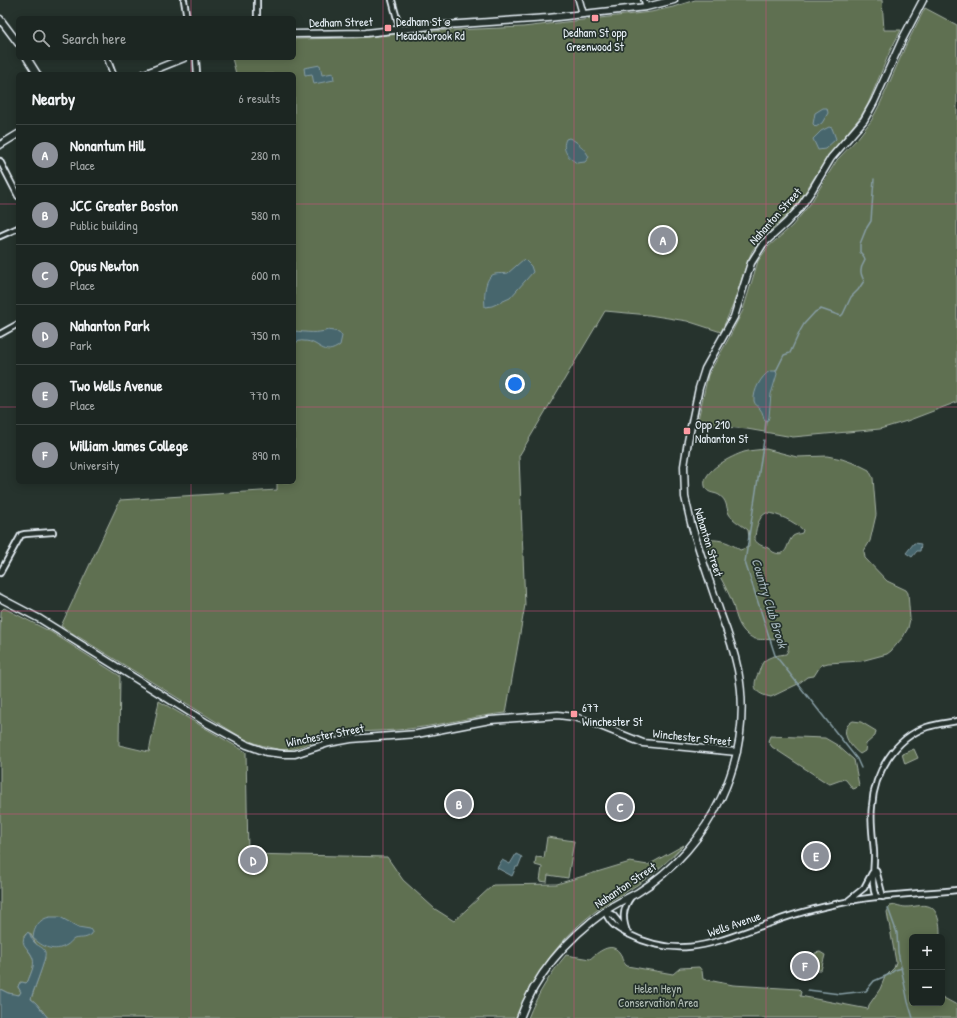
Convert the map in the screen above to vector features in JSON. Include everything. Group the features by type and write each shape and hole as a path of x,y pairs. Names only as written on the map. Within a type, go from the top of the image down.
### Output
{"main road":[{"path":"579,0 583,14"},
{"name":"Dedham Street","path":"296,34 366,33 431,26 548,18 646,7 674,0"},
{"name":"Nahanton Street","path":"520,1018 531,992 549,964 574,937 605,912 653,882 667,870 699,835 714,813 724,792 737,752 741,729 742,707 738,671 731,644 690,523 686,497 684,470 686,451 700,382 708,362 734,317 754,257 766,241 799,209 831,158 864,120 872,107 903,38 923,0"},
{"path":"0,19 16,40"},
{"path":"28,60 36,72"},
{"path":"158,72 180,60"},
{"path":"0,145 16,135"},
{"name":"Winchester Street","path":"0,598 40,619 213,726 247,745 266,752 295,754 351,738 417,734 490,720 558,715 588,720 644,743 737,752"}],"street":[{"path":"184,0 186,16"},
{"path":"257,0 257,16"},
{"path":"392,0 400,30"},
{"path":"644,0 646,7"},
{"path":"108,60 112,72"},
{"path":"196,60 197,72"},
{"path":"0,161 16,192"},
{"path":"0,236 16,229"},
{"path":"0,334 16,325"},
{"path":"0,573 21,535 53,532"},
{"name":"Wells Avenue","path":"876,897 873,887 875,866 872,806 875,787 886,761 896,747 909,736 926,728 957,721"},
{"name":"Wells Avenue","path":"875,866 883,897"},
{"name":"Wells Avenue","path":"846,902 864,888 875,866"},
{"name":"Wells Avenue","path":"605,912 614,916 628,934 645,942 678,948 698,946 715,942 797,913 846,902 876,897 957,890"},
{"path":"628,934 623,915 626,905 632,895"}],"green space":[{"path":"695,0 882,0 884,30 901,30 890,51 868,104 861,116 826,159 797,205 762,238 752,251 733,305 721,332 687,321 649,315 605,311 519,456 525,605 506,713 416,728 344,733 329,736 289,750 274,748 241,737 61,626 120,500 277,490 277,484 296,484 296,72 236,72 232,60 296,60 296,39 356,38 432,31 523,27 651,12"},
{"path":"925,8 957,25 957,402 907,421 880,429 793,437 747,429 697,424 708,375 743,310 758,261 768,247 792,226 810,204 837,160 857,139 871,121"},
{"path":"766,449 797,457 827,456 842,459 869,470 873,478 876,515 870,541 864,551 865,558 887,581 906,590 908,593 910,619 908,628 903,637 887,654 861,661 828,663 821,665 814,676 807,677 798,684 771,697 758,692 755,682 764,661 778,655 786,654 788,648 787,644 784,641 778,640 755,639 744,631 739,623 731,599 714,564 706,543 709,540 718,540 729,543 740,550 749,547 748,530 735,521 729,514 725,501 722,497 706,489 705,480 712,470 732,457 752,450","holes":["770,513 786,518 803,530 802,533 793,536 784,552 778,554 759,544 755,540 756,529 759,521 763,515"]},
{"path":"4,608 51,632 120,676 119,745 149,752 159,701 246,752 248,854 387,857 403,880 435,909 454,921 493,885 557,884 630,862 648,865 684,845 649,876 605,905 573,931 540,971 516,1018 48,1018 31,999 45,958 30,933 24,935 26,947 34,962 28,981 26,983 20,982 18,987 21,992 19,995 8,993 0,989 0,635 1,611"},
{"path":"853,721 861,722 876,731 875,736 866,744 865,751 860,754 852,747 847,738 846,729 848,724"},
{"path":"770,736 825,738 837,745 854,760 859,785 853,789 844,779 830,784 827,783 772,747 768,741"},
{"path":"914,749 918,758 905,764 902,754"},
{"path":"547,837 574,841 568,878 548,875 547,882 540,881 542,867 535,865 536,857 544,858"},
{"name":"Helen Heyn Conservation Area","path":"896,905 906,907 924,905 931,907 937,915 940,934 909,934 909,1006 945,1006 945,999 957,1005 957,1018 528,1018 544,985 566,955 590,959 604,949 608,948 616,949 627,966 673,974 680,968 699,967 702,971 703,979 733,985 798,989 801,992 800,996 868,1009 869,1005 880,989 885,977 894,968 896,962 887,912 890,906"},
{"path":"820,952 825,955 821,970 815,970 818,961 815,953"}],"water":[{"path":"320,65 322,75 333,73 334,80 314,84 312,74 305,75 304,68"},
{"path":"823,108 827,108 828,113 822,123 816,127 813,124 815,113"},
{"path":"829,127 832,128 836,139 825,149 818,150 813,139 821,131"},
{"path":"569,138 578,143 589,157 585,162 577,163 566,153 564,146 566,139"},
{"path":"524,259 531,266 533,272 510,298 492,306 485,307 486,288 491,276 495,274 508,273"},
{"path":"328,330 339,332 342,336 340,345 329,350 314,343 303,341 296,342 296,331"},
{"path":"770,371 776,371 777,374 771,394 769,417 768,420 765,421 761,410 754,402 754,397 756,388 761,380"},
{"path":"914,543 921,544 920,551 917,551 912,557 906,553"},
{"path":"516,854 522,857 512,876 497,868 502,860 510,864"},
{"path":"50,917 60,917 78,927 90,929 92,934 85,938 74,939 58,949 49,948 33,938 38,924"},
{"path":"28,932 33,941 45,952 44,961 31,999 48,1018 0,1018 0,989 8,993 19,995 21,992 18,987 19,984 22,982 26,983 28,981 32,970 33,959 23,940"}],"waterway":[{"name":"Country Club Brook","path":"776,371 784,355 790,353 804,324 815,312 821,309 841,316 851,297 864,281 861,274 861,268 865,258 860,252 860,244 871,221 874,179"},
{"name":"Country Club Brook","path":"765,432 766,420"},
{"name":"Country Club Brook","path":"764,440 745,562 775,655 857,759 861,768"},
{"name":"Country Club Brook","path":"888,908 897,933 898,952 908,1002 913,1018"},
{"path":"808,990 840,994 866,991 874,981 902,968"}],"place":[{"name":"Dedham St opp Greenwood St","path":"595,18"},
{"name":"Dedham St @ Meadowbrook Rd","path":"388,28"},
{"name":"Nonantum Hill","path":"663,240"},
{"name":"Opp 210 Nahanton St","path":"687,431"},
{"name":"677 Winchester St","path":"574,714"},
{"name":"JCC Greater Boston","path":"459,804"},
{"name":"Opus Newton","path":"620,807"},
{"name":"Two Wells Avenue","path":"816,856"},
{"name":"Nahanton Park","path":"253,860"},
{"name":"William James College","path":"805,966"}]}
